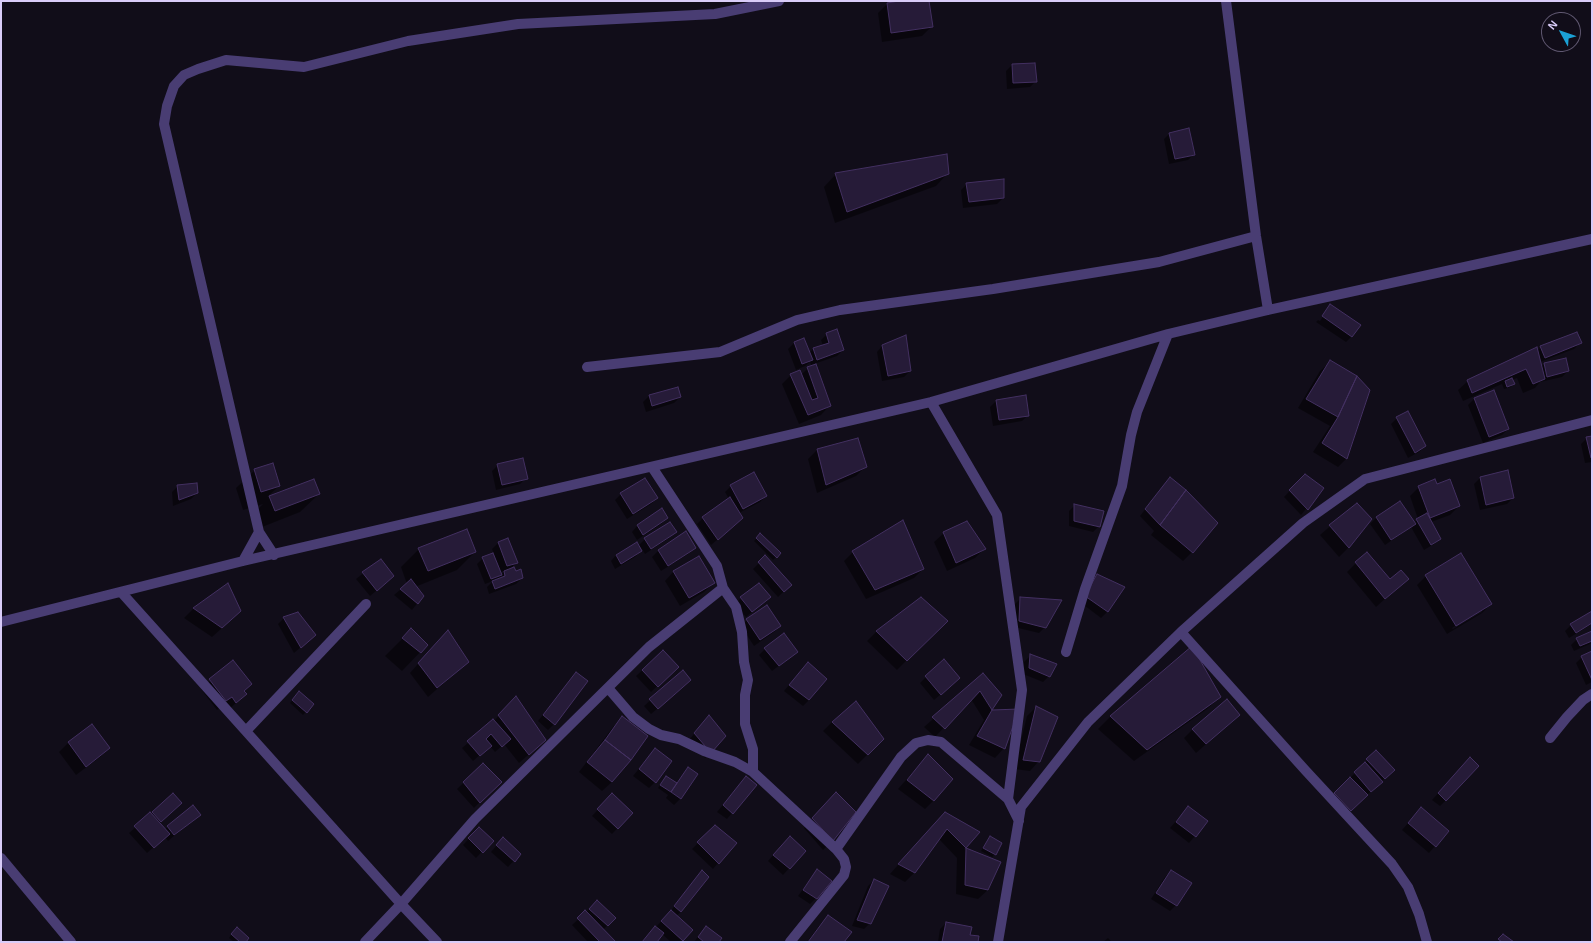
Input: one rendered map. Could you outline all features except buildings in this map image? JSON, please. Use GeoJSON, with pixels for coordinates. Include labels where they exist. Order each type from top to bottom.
{"type":"FeatureCollection","features":[{"type":"Feature","properties":{"kind":"street"},"geometry":{"type":"LineString","coordinates":[[274,555],[259,532],[164,124],[167,106],[174,86],[184,76],[198,69],[226,60],[304,67],[408,41],[518,24],[715,14],[779,1]]}},
{"type":"Feature","properties":{"kind":"street"},"geometry":{"type":"LineString","coordinates":[[1226,1],[1256,236],[1268,310]]}},
{"type":"Feature","properties":{"kind":"street"},"geometry":{"type":"LineString","coordinates":[[588,367],[720,352],[797,320],[840,310],[1160,262],[1256,236]]}},
{"type":"Feature","properties":{"kind":"street"},"geometry":{"type":"LineString","coordinates":[[1,622],[242,562],[931,402],[1168,334],[1268,310],[1592,238]]}},
{"type":"Feature","properties":{"kind":"street"},"geometry":{"type":"LineString","coordinates":[[1066,652],[1085,589],[1122,486],[1137,412],[1168,334]]}},
{"type":"Feature","properties":{"kind":"street"},"geometry":{"type":"LineString","coordinates":[[931,402],[997,515],[1022,690],[1008,799]]}},
{"type":"Feature","properties":{"kind":"street"},"geometry":{"type":"LineString","coordinates":[[998,942],[1021,807],[1088,722],[1181,632],[1303,523],[1365,480],[1592,420]]}},
{"type":"Feature","properties":{"kind":"street"},"geometry":{"type":"LineString","coordinates":[[652,467],[717,566],[723,588],[736,607],[742,632],[744,662],[748,680],[745,695],[745,724],[753,749],[752,772]]}},
{"type":"Feature","properties":{"kind":"street"},"geometry":{"type":"LineString","coordinates":[[242,562],[259,532]]}},
{"type":"Feature","properties":{"kind":"street"},"geometry":{"type":"LineString","coordinates":[[365,942],[401,904],[475,819],[649,647],[723,588]]}},
{"type":"Feature","properties":{"kind":"street"},"geometry":{"type":"LineString","coordinates":[[121,592],[401,904],[437,942]]}},
{"type":"Feature","properties":{"kind":"street"},"geometry":{"type":"LineString","coordinates":[[246,731],[366,604]]}},
{"type":"Feature","properties":{"kind":"street"},"geometry":{"type":"LineString","coordinates":[[1181,632],[1392,864],[1408,887],[1427,942]]}},
{"type":"Feature","properties":{"kind":"street"},"geometry":{"type":"LineString","coordinates":[[608,688],[633,717],[649,729],[661,735],[679,739],[704,751],[735,762],[752,772],[836,849],[844,859],[846,867],[844,875],[790,942]]}},
{"type":"Feature","properties":{"kind":"street"},"geometry":{"type":"LineString","coordinates":[[1550,738],[1583,700],[1592,694]]}},
{"type":"Feature","properties":{"kind":"street"},"geometry":{"type":"LineString","coordinates":[[836,849],[902,757],[916,743],[928,740],[941,742],[1008,799],[1019,821]]}},
{"type":"Feature","properties":{"kind":"street"},"geometry":{"type":"LineString","coordinates":[[1,858],[71,942]]}}]}
